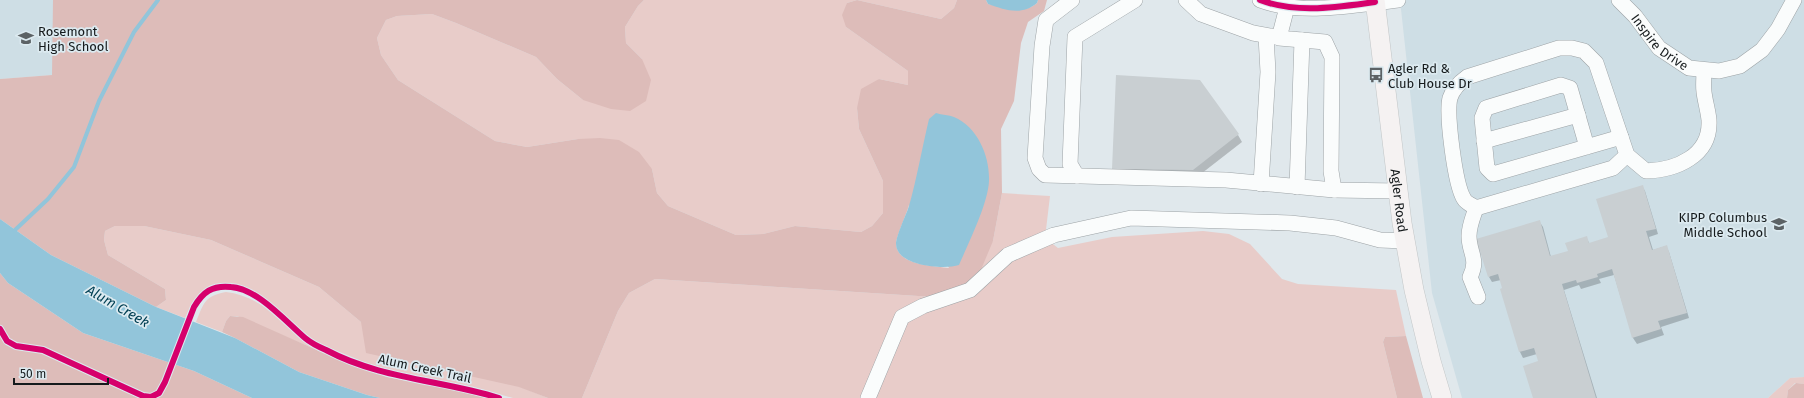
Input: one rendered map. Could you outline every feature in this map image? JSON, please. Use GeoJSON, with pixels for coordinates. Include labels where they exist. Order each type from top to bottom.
{"type":"FeatureCollection","features":[{"type":"Feature","properties":{"kind":"main road","name":"Agler Road"},"geometry":{"type":"LineString","coordinates":[[1375,1],[1405,241],[1414,290],[1431,361],[1442,398]]}},
{"type":"Feature","properties":{"kind":"street"},"geometry":{"type":"LineString","coordinates":[[1072,0],[1046,20],[1042,46],[1035,158],[1038,170],[1045,175],[1226,180],[1334,190],[1398,191]]}},
{"type":"Feature","properties":{"kind":"street"},"geometry":{"type":"LineString","coordinates":[[1077,176],[1070,164],[1075,37],[1135,0]]}},
{"type":"Feature","properties":{"kind":"street"},"geometry":{"type":"LineString","coordinates":[[1186,0],[1201,14],[1253,33],[1273,37],[1326,42],[1332,57],[1331,171],[1334,190]]}},
{"type":"Feature","properties":{"kind":"street"},"geometry":{"type":"LineString","coordinates":[[1260,0],[1277,6],[1318,9],[1375,1],[1398,0]]}},
{"type":"Feature","properties":{"kind":"street","name":"Inspire Drive"},"geometry":{"type":"LineString","coordinates":[[1619,0],[1635,16],[1659,48],[1689,68],[1704,71],[1719,71],[1740,66],[1762,50],[1778,30],[1794,0]]}},
{"type":"Feature","properties":{"kind":"street"},"geometry":{"type":"LineString","coordinates":[[1261,184],[1268,72],[1273,37],[1286,7]]}},
{"type":"Feature","properties":{"kind":"street"},"geometry":{"type":"LineString","coordinates":[[1297,187],[1302,40]]}},
{"type":"Feature","properties":{"kind":"street"},"geometry":{"type":"LineString","coordinates":[[1627,155],[1613,168],[1476,208],[1464,201],[1458,184],[1448,109],[1451,96],[1459,84],[1467,76],[1559,48],[1572,48],[1584,51],[1596,63],[1627,155],[1646,171],[1667,169],[1680,165],[1692,157],[1702,145],[1708,134],[1709,120],[1703,91],[1704,71]]}},
{"type":"Feature","properties":{"kind":"street"},"geometry":{"type":"LineString","coordinates":[[1587,147],[1570,88],[1561,85],[1486,108],[1482,118],[1487,168],[1493,174],[1587,147],[1621,137]]}},
{"type":"Feature","properties":{"kind":"street"},"geometry":{"type":"LineString","coordinates":[[1484,141],[1578,115]]}},
{"type":"Feature","properties":{"kind":"street"},"geometry":{"type":"LineString","coordinates":[[1476,208],[1471,223],[1469,236],[1475,266],[1470,277],[1478,297]]}},
{"type":"Feature","properties":{"kind":"street"},"geometry":{"type":"LineString","coordinates":[[868,398],[902,317],[923,306],[970,290],[1008,255],[1054,235],[1131,218],[1290,223],[1336,228],[1380,240],[1405,241]]}},
{"type":"Feature","properties":{"kind":"shaded area","name":"Rosemont High School"},"geometry":{"type":"Polygon","coordinates":[[[0,0],[53,0],[53,75],[0,79],[0,0]]]}},
{"type":"Feature","properties":{"kind":"shaded area"},"geometry":{"type":"Polygon","coordinates":[[[53,0],[644,0],[638,6],[625,27],[626,43],[642,59],[651,80],[646,101],[630,111],[611,109],[583,100],[557,79],[536,57],[432,14],[397,16],[386,20],[377,38],[381,55],[398,80],[495,141],[527,147],[578,139],[600,138],[619,140],[639,152],[652,169],[657,193],[668,206],[736,235],[763,234],[795,226],[861,232],[872,226],[883,213],[883,181],[859,129],[857,108],[861,89],[879,79],[908,85],[908,71],[846,27],[842,15],[847,3],[857,0],[941,19],[954,8],[957,0],[986,0],[988,4],[1014,9],[1026,9],[1032,7],[1038,0],[1047,0],[1044,11],[1028,22],[1021,43],[1014,101],[1001,129],[1002,193],[993,241],[980,272],[959,291],[934,297],[655,279],[629,293],[618,311],[582,398],[548,398],[519,387],[366,353],[361,322],[319,287],[211,240],[144,226],[115,226],[105,231],[104,240],[108,255],[165,289],[166,300],[156,307],[51,255],[0,219],[0,79],[52,75],[53,0]],[[909,205],[896,241],[898,251],[902,256],[917,263],[949,268],[909,205]]]}},
{"type":"Feature","properties":{"kind":"shaded area"},"geometry":{"type":"Polygon","coordinates":[[[644,0],[857,0],[847,3],[846,27],[908,71],[908,85],[879,79],[857,108],[859,129],[883,181],[883,213],[872,226],[861,232],[795,226],[763,234],[736,235],[668,206],[657,193],[652,169],[578,139],[527,147],[495,141],[398,80],[381,55],[377,38],[386,20],[397,16],[432,14],[536,57],[557,79],[583,100],[642,59],[626,43],[625,27],[638,6],[644,0]]]}},
{"type":"Feature","properties":{"kind":"shaded area"},"geometry":{"type":"Polygon","coordinates":[[[857,0],[957,0],[954,8],[941,19],[857,0]]]}},
{"type":"Feature","properties":{"kind":"shaded area"},"geometry":{"type":"Polygon","coordinates":[[[1400,0],[1804,0],[1804,377],[1790,378],[1768,398],[1462,398],[1432,293],[1400,0]]]}},
{"type":"Feature","properties":{"kind":"shaded area"},"geometry":{"type":"Polygon","coordinates":[[[1002,193],[1050,196],[1045,238],[1058,248],[1112,237],[1203,231],[1229,234],[1250,244],[1282,279],[1298,284],[1396,290],[1406,336],[1385,337],[1383,342],[1397,398],[582,398],[618,311],[629,293],[655,279],[934,297],[993,241],[1002,193]]]}},
{"type":"Feature","properties":{"kind":"shaded area"},"geometry":{"type":"Polygon","coordinates":[[[115,226],[144,226],[211,240],[319,287],[361,322],[548,398],[513,398],[474,387],[395,372],[369,364],[315,342],[270,304],[248,291],[234,286],[213,287],[202,293],[194,300],[185,318],[156,307],[166,300],[165,289],[108,255],[104,240],[105,231],[115,226]]]}},
{"type":"Feature","properties":{"kind":"shaded area"},"geometry":{"type":"Polygon","coordinates":[[[0,273],[8,283],[83,333],[194,371],[252,398],[0,398],[0,273]]]}},
{"type":"Feature","properties":{"kind":"shaded area"},"geometry":{"type":"Polygon","coordinates":[[[226,292],[252,300],[264,307],[276,315],[319,351],[237,316],[230,316],[226,321],[222,332],[196,322],[203,305],[209,298],[226,292]]]}},
{"type":"Feature","properties":{"kind":"shaded area"},"geometry":{"type":"Polygon","coordinates":[[[230,316],[243,317],[319,351],[387,377],[455,390],[487,398],[380,398],[367,395],[299,372],[222,332],[226,321],[230,316]]]}},
{"type":"Feature","properties":{"kind":"shaded area"},"geometry":{"type":"Polygon","coordinates":[[[1406,336],[1423,398],[1397,398],[1383,342],[1385,337],[1406,336]]]}},
{"type":"Feature","properties":{"kind":"shaded area"},"geometry":{"type":"Polygon","coordinates":[[[1804,377],[1804,384],[1795,383],[1788,390],[1787,398],[1768,398],[1790,378],[1804,377]]]}},
{"type":"Feature","properties":{"kind":"shaded area"},"geometry":{"type":"Polygon","coordinates":[[[1796,383],[1804,384],[1804,398],[1787,398],[1788,390],[1796,383]]]}},
{"type":"Feature","properties":{"kind":"water"},"geometry":{"type":"Polygon","coordinates":[[[986,0],[1038,0],[1037,3],[1031,7],[1019,11],[1013,11],[988,4],[986,0]]]}},
{"type":"Feature","properties":{"kind":"water"},"geometry":{"type":"Polygon","coordinates":[[[936,113],[954,117],[970,128],[976,135],[985,153],[989,172],[988,190],[985,201],[977,224],[959,265],[943,267],[922,265],[912,262],[898,251],[896,244],[912,195],[929,119],[936,113]]]}},
{"type":"Feature","properties":{"kind":"water","name":"Alum Creek"},"geometry":{"type":"Polygon","coordinates":[[[0,219],[51,255],[156,307],[235,338],[299,372],[380,398],[252,398],[194,371],[83,333],[8,283],[0,273],[0,219]]]}},
{"type":"Feature","properties":{"kind":"building"},"geometry":{"type":"Polygon","coordinates":[[[1116,75],[1200,80],[1239,134],[1193,170],[1112,169],[1116,75]]]}},
{"type":"Feature","properties":{"kind":"building"},"geometry":{"type":"Polygon","coordinates":[[[1643,185],[1656,229],[1646,231],[1652,250],[1667,245],[1687,313],[1658,321],[1661,329],[1632,338],[1612,269],[1597,274],[1598,277],[1577,283],[1576,280],[1562,284],[1596,398],[1533,398],[1523,366],[1538,361],[1534,348],[1519,352],[1500,289],[1502,288],[1498,274],[1488,277],[1476,239],[1540,220],[1550,256],[1568,251],[1565,243],[1587,236],[1589,243],[1608,237],[1596,199],[1643,185]]]}},
{"type":"Feature","properties":{"kind":"waterway"},"geometry":{"type":"LineString","coordinates":[[15,230],[48,199],[74,167],[99,101],[134,32],[158,0]]}},
{"type":"Feature","properties":{"kind":"cycle path"},"geometry":{"type":"LineString","coordinates":[[1260,0],[1288,7],[1303,8],[1332,7],[1375,2]]}},
{"type":"Feature","properties":{"kind":"cycle path","name":"Alum Creek Trail"},"geometry":{"type":"LineString","coordinates":[[0,329],[7,341],[16,346],[43,350],[143,396],[151,397],[159,393],[165,382],[197,302],[213,288],[231,287],[251,293],[271,307],[307,340],[347,360],[389,373],[499,398]]}},
{"type":"Feature","properties":{"kind":"place","name":"Rosemont High School"},"geometry":{"type":"Point","coordinates":[26,38]}},
{"type":"Feature","properties":{"kind":"place","name":"Agler Rd & Club House Dr"},"geometry":{"type":"Point","coordinates":[1376,75]}},
{"type":"Feature","properties":{"kind":"place","name":"KIPP Columbus Middle School"},"geometry":{"type":"Point","coordinates":[1779,224]}}]}
